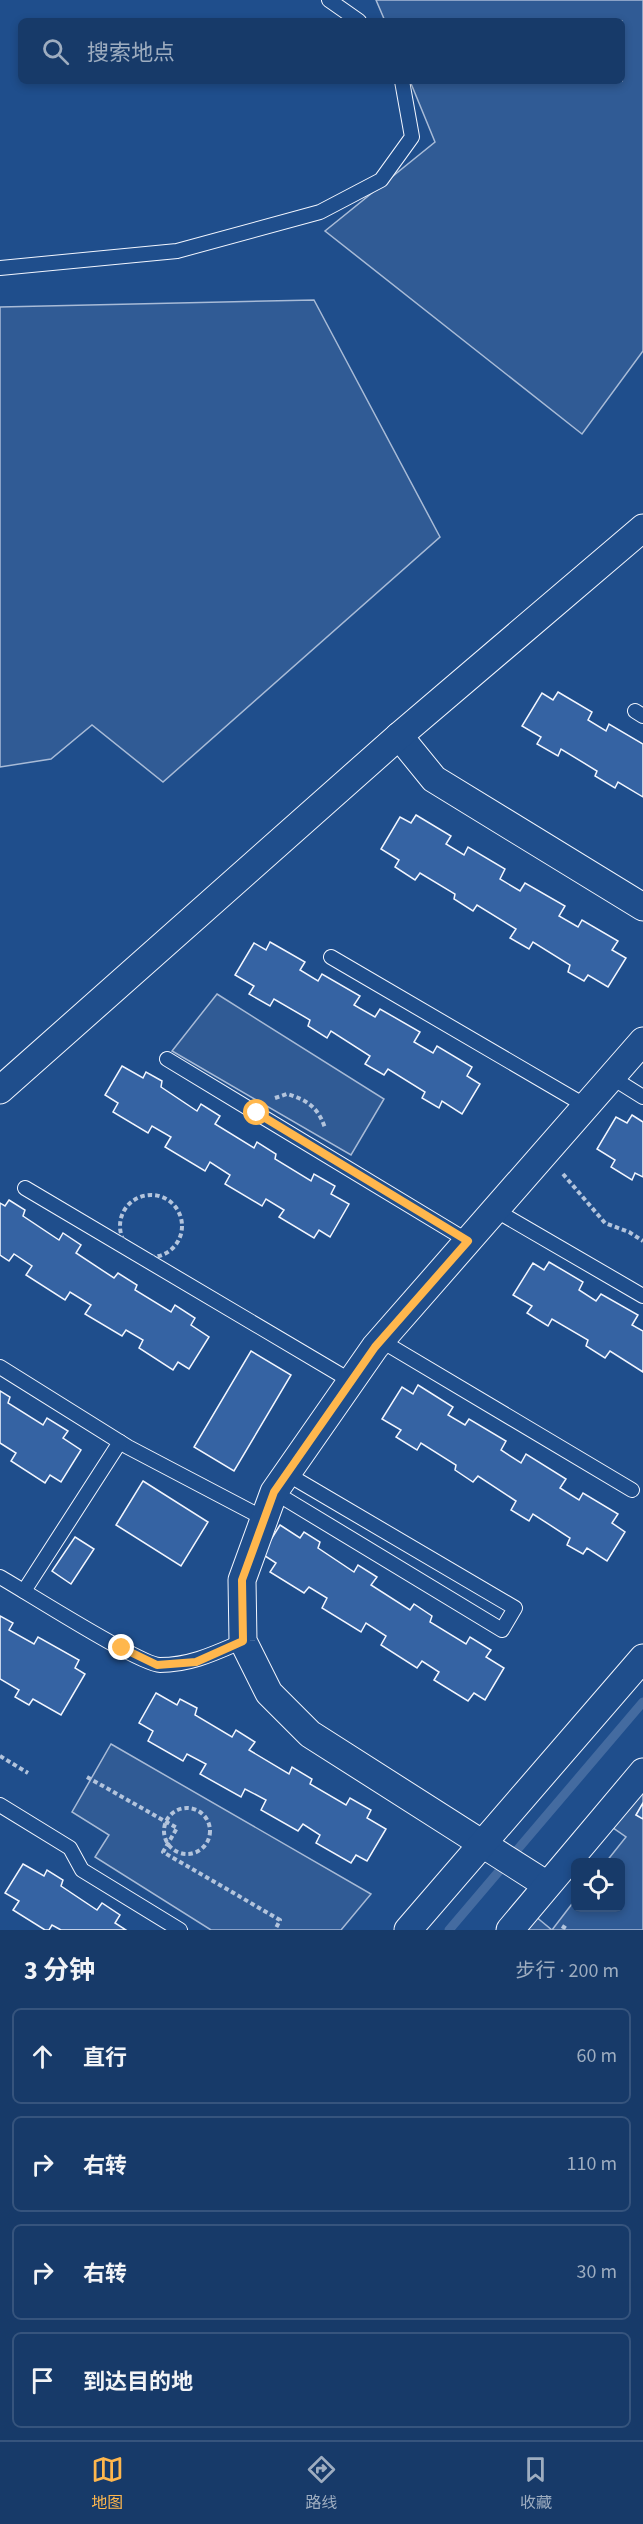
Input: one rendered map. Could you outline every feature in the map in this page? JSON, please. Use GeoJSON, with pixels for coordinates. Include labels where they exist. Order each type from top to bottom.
{"type":"FeatureCollection","features":[{"type":"Feature","properties":{"kind":"street"},"geometry":{"type":"LineString","coordinates":[[0,1090],[399,736],[643,528]]}},
{"type":"Feature","properties":{"kind":"street"},"geometry":{"type":"LineString","coordinates":[[399,736],[434,779],[643,907]]}},
{"type":"Feature","properties":{"kind":"street"},"geometry":{"type":"LineString","coordinates":[[548,1885],[310,1734],[269,1693],[243,1641],[242,1580],[281,1483],[380,1340],[643,1041]]}},
{"type":"Feature","properties":{"kind":"street"},"geometry":{"type":"LineString","coordinates":[[408,1930],[643,1658]]}},
{"type":"Feature","properties":{"kind":"street"},"geometry":{"type":"LineString","coordinates":[[510,1930],[643,1772]]}},
{"type":"Feature","properties":{"kind":"lane"},"geometry":{"type":"LineString","coordinates":[[329,0],[355,18]]}},
{"type":"Feature","properties":{"kind":"lane"},"geometry":{"type":"LineString","coordinates":[[349,0],[357,18]]}},
{"type":"Feature","properties":{"kind":"lane"},"geometry":{"type":"LineString","coordinates":[[0,268],[177,251],[320,212],[381,180],[412,137],[403,84]]}},
{"type":"Feature","properties":{"kind":"lane"},"geometry":{"type":"LineString","coordinates":[[331,957],[586,1106]]}},
{"type":"Feature","properties":{"kind":"lane"},"geometry":{"type":"LineString","coordinates":[[167,1059],[468,1241]]}},
{"type":"Feature","properties":{"kind":"lane"},"geometry":{"type":"LineString","coordinates":[[611,1077],[643,1097]]}},
{"type":"Feature","properties":{"kind":"lane"},"geometry":{"type":"LineString","coordinates":[[26,1188],[351,1382]]}},
{"type":"Feature","properties":{"kind":"lane"},"geometry":{"type":"LineString","coordinates":[[495,1210],[643,1296]]}},
{"type":"Feature","properties":{"kind":"lane"},"geometry":{"type":"LineString","coordinates":[[380,1340],[632,1490]]}},
{"type":"Feature","properties":{"kind":"lane"},"geometry":{"type":"LineString","coordinates":[[0,1366],[120,1442],[265,1519]]}},
{"type":"Feature","properties":{"kind":"lane"},"geometry":{"type":"LineString","coordinates":[[24,1591],[120,1442]]}},
{"type":"Feature","properties":{"kind":"lane"},"geometry":{"type":"LineString","coordinates":[[281,1483],[515,1608],[502,1630],[281,1483]]}},
{"type":"Feature","properties":{"kind":"lane"},"geometry":{"type":"LineString","coordinates":[[0,1577],[122,1648],[157,1665],[196,1662],[243,1641]]}},
{"type":"Feature","properties":{"kind":"lane"},"geometry":{"type":"LineString","coordinates":[[0,1805],[70,1848],[82,1870],[180,1930]]}},
{"type":"Feature","properties":{"kind":"path"},"geometry":{"type":"LineString","coordinates":[[545,1153],[605,1223],[629,1232],[643,1241]]}},
{"type":"Feature","properties":{"kind":"path"},"geometry":{"type":"LineString","coordinates":[[157,1195],[167,1199],[174,1205],[183,1224],[178,1244],[170,1251],[151,1258],[132,1250],[125,1243],[120,1224],[129,1205],[146,1196],[157,1195]]}},
{"type":"Feature","properties":{"kind":"path"},"geometry":{"type":"LineString","coordinates":[[0,1756],[28,1773]]}},
{"type":"Feature","properties":{"kind":"path"},"geometry":{"type":"LineString","coordinates":[[87,1777],[177,1828],[163,1852],[280,1920],[274,1930]]}},
{"type":"Feature","properties":{"kind":"path"},"geometry":{"type":"LineString","coordinates":[[190,1808],[204,1815],[210,1829],[207,1844],[195,1853],[180,1853],[168,1844],[164,1830],[166,1821],[175,1811],[190,1808]]}},
{"type":"Feature","properties":{"kind":"path"},"geometry":{"type":"LineString","coordinates":[[562,1926],[568,1930]]}},
{"type":"Feature","properties":{"kind":"shaded area"},"geometry":{"type":"Polygon","coordinates":[[[376,0],[643,0],[643,351],[582,434],[325,231],[435,142],[411,84],[625,84],[625,18],[384,18],[376,0]]]}},
{"type":"Feature","properties":{"kind":"shaded area"},"geometry":{"type":"Polygon","coordinates":[[[314,300],[440,537],[163,782],[92,725],[51,759],[0,767],[0,307],[314,300]]]}},
{"type":"Feature","properties":{"kind":"shaded area"},"geometry":{"type":"Polygon","coordinates":[[[217,994],[384,1099],[351,1155],[172,1051],[217,994]]]}},
{"type":"Feature","properties":{"kind":"shaded area"},"geometry":{"type":"Polygon","coordinates":[[[111,1744],[371,1894],[341,1930],[211,1930],[95,1857],[109,1835],[72,1812],[111,1744]]]}},
{"type":"Feature","properties":{"kind":"shaded area"},"geometry":{"type":"Polygon","coordinates":[[[643,1786],[643,1803],[636,1815],[643,1819],[643,1930],[552,1930],[571,1905],[571,1912],[625,1912],[625,1858],[609,1858],[626,1837],[609,1825],[643,1786]]]}},
{"type":"Feature","properties":{"kind":"shaded area"},"geometry":{"type":"Polygon","coordinates":[[[535,1916],[552,1930],[523,1930],[535,1916]]]}},
{"type":"Feature","properties":{"kind":"building"},"geometry":{"type":"Polygon","coordinates":[[[558,692],[592,712],[588,720],[606,731],[609,724],[643,744],[643,797],[618,782],[615,788],[595,776],[597,771],[561,749],[558,756],[537,744],[541,737],[522,726],[542,693],[553,700],[558,692]]]}},
{"type":"Feature","properties":{"kind":"building"},"geometry":{"type":"Polygon","coordinates":[[[416,815],[451,836],[446,844],[464,855],[468,847],[505,869],[500,879],[520,891],[525,883],[565,906],[559,916],[578,927],[582,920],[618,941],[612,950],[626,958],[608,987],[588,975],[584,981],[568,972],[570,965],[533,942],[529,949],[510,938],[516,929],[477,905],[473,911],[454,899],[455,894],[420,873],[415,880],[395,867],[399,860],[381,849],[400,817],[411,823],[416,815]]]}},
{"type":"Feature","properties":{"kind":"building"},"geometry":{"type":"Polygon","coordinates":[[[270,942],[305,962],[300,970],[318,981],[322,974],[360,996],[354,1005],[375,1017],[380,1009],[420,1032],[414,1042],[433,1053],[437,1046],[472,1067],[467,1076],[480,1084],[462,1114],[442,1101],[439,1108],[422,1098],[425,1092],[388,1069],[384,1075],[365,1064],[370,1056],[331,1031],[327,1038],[308,1026],[310,1020],[274,999],[270,1006],[249,994],[254,986],[235,975],[254,943],[266,950],[270,942]]]}},
{"type":"Feature","properties":{"kind":"building"},"geometry":{"type":"Polygon","coordinates":[[[122,1066],[143,1078],[146,1072],[162,1081],[161,1087],[197,1111],[201,1104],[220,1116],[215,1124],[254,1148],[257,1142],[276,1154],[275,1159],[311,1181],[314,1174],[335,1186],[331,1194],[349,1204],[330,1237],[319,1230],[314,1238],[279,1217],[284,1210],[266,1199],[262,1206],[225,1184],[230,1175],[210,1162],[205,1171],[165,1147],[171,1137],[152,1126],[148,1133],[113,1112],[118,1103],[105,1095],[122,1066]]]}},
{"type":"Feature","properties":{"kind":"building"},"geometry":{"type":"Polygon","coordinates":[[[632,1115],[643,1122],[643,1177],[635,1173],[632,1180],[611,1167],[615,1160],[597,1149],[616,1117],[627,1123],[632,1115]]]}},
{"type":"Feature","properties":{"kind":"building"},"geometry":{"type":"Polygon","coordinates":[[[9,1200],[25,1210],[23,1216],[59,1240],[63,1233],[81,1245],[76,1253],[114,1278],[118,1273],[137,1285],[135,1290],[171,1312],[175,1305],[195,1318],[191,1325],[209,1337],[189,1369],[178,1362],[173,1370],[139,1348],[143,1340],[126,1330],[122,1336],[85,1314],[91,1305],[70,1292],[65,1300],[26,1275],[32,1266],[14,1254],[9,1261],[0,1255],[0,1203],[5,1206],[9,1200]]]}},
{"type":"Feature","properties":{"kind":"building"},"geometry":{"type":"Polygon","coordinates":[[[549,1262],[583,1282],[579,1290],[596,1301],[601,1294],[638,1315],[632,1325],[643,1331],[643,1372],[610,1351],[605,1358],[586,1346],[588,1340],[552,1319],[548,1326],[527,1313],[532,1306],[513,1295],[533,1263],[544,1270],[549,1262]]]}},
{"type":"Feature","properties":{"kind":"building"},"geometry":{"type":"Polygon","coordinates":[[[251,1351],[291,1375],[234,1471],[194,1447],[251,1351]]]}},
{"type":"Feature","properties":{"kind":"building"},"geometry":{"type":"Polygon","coordinates":[[[418,1385],[453,1407],[448,1415],[465,1425],[469,1419],[506,1441],[501,1450],[521,1463],[526,1454],[566,1479],[560,1488],[579,1500],[583,1493],[618,1514],[612,1523],[625,1532],[607,1561],[587,1548],[583,1554],[567,1545],[570,1538],[533,1514],[529,1521],[511,1510],[516,1501],[478,1476],[473,1482],[455,1470],[456,1465],[421,1443],[417,1450],[396,1437],[401,1430],[382,1419],[402,1387],[413,1394],[418,1385]]]}},
{"type":"Feature","properties":{"kind":"building"},"geometry":{"type":"Polygon","coordinates":[[[0,1391],[10,1397],[8,1403],[43,1425],[47,1418],[68,1431],[63,1438],[81,1450],[61,1482],[50,1475],[45,1483],[11,1461],[16,1453],[0,1443],[0,1391]]]}},
{"type":"Feature","properties":{"kind":"building"},"geometry":{"type":"Polygon","coordinates":[[[143,1481],[208,1522],[181,1566],[116,1525],[143,1481]]]}},
{"type":"Feature","properties":{"kind":"building"},"geometry":{"type":"Polygon","coordinates":[[[280,1525],[300,1538],[304,1532],[320,1542],[318,1548],[354,1572],[358,1565],[377,1577],[371,1585],[410,1610],[414,1604],[432,1616],[430,1622],[466,1644],[470,1637],[491,1650],[486,1657],[504,1668],[485,1700],[474,1693],[468,1701],[434,1680],[439,1672],[422,1661],[417,1668],[381,1645],[386,1636],[366,1623],[361,1632],[322,1608],[327,1598],[309,1587],[304,1593],[270,1572],[276,1563],[262,1554],[280,1525]]]}},
{"type":"Feature","properties":{"kind":"building"},"geometry":{"type":"Polygon","coordinates":[[[75,1537],[94,1549],[71,1584],[52,1571],[75,1537]]]}},
{"type":"Feature","properties":{"kind":"building"},"geometry":{"type":"Polygon","coordinates":[[[0,1616],[13,1623],[9,1630],[34,1644],[38,1637],[79,1660],[75,1668],[85,1674],[61,1715],[33,1699],[29,1705],[15,1697],[19,1690],[0,1679],[0,1616]]]}},
{"type":"Feature","properties":{"kind":"building"},"geometry":{"type":"Polygon","coordinates":[[[156,1693],[177,1705],[180,1699],[197,1708],[195,1715],[232,1737],[236,1730],[255,1742],[249,1750],[289,1774],[292,1767],[312,1779],[310,1784],[346,1805],[350,1798],[371,1810],[367,1818],[386,1829],[367,1861],[356,1855],[351,1863],[316,1843],[320,1835],[303,1824],[298,1831],[261,1810],[266,1800],[245,1789],[241,1797],[200,1774],[206,1764],[187,1754],[183,1761],[148,1741],[153,1731],[139,1723],[156,1693]]]}},
{"type":"Feature","properties":{"kind":"building"},"geometry":{"type":"Polygon","coordinates":[[[643,1803],[643,1819],[636,1815],[643,1803]]]}},
{"type":"Feature","properties":{"kind":"building"},"geometry":{"type":"Polygon","coordinates":[[[23,1864],[44,1876],[47,1870],[63,1880],[61,1886],[97,1910],[102,1903],[120,1915],[115,1923],[126,1930],[61,1930],[52,1925],[49,1930],[45,1930],[13,1910],[19,1901],[5,1893],[23,1864]]]}},
{"type":"Feature","properties":{"kind":"waterway"},"geometry":{"type":"LineString","coordinates":[[449,1930],[643,1702]]}},
{"type":"Feature","properties":{"kind":"route"},"geometry":{"type":"LineString","coordinates":[[122,1648],[157,1665],[196,1662],[243,1641],[242,1580],[274,1492],[375,1347],[468,1241],[257,1113]]}}]}
